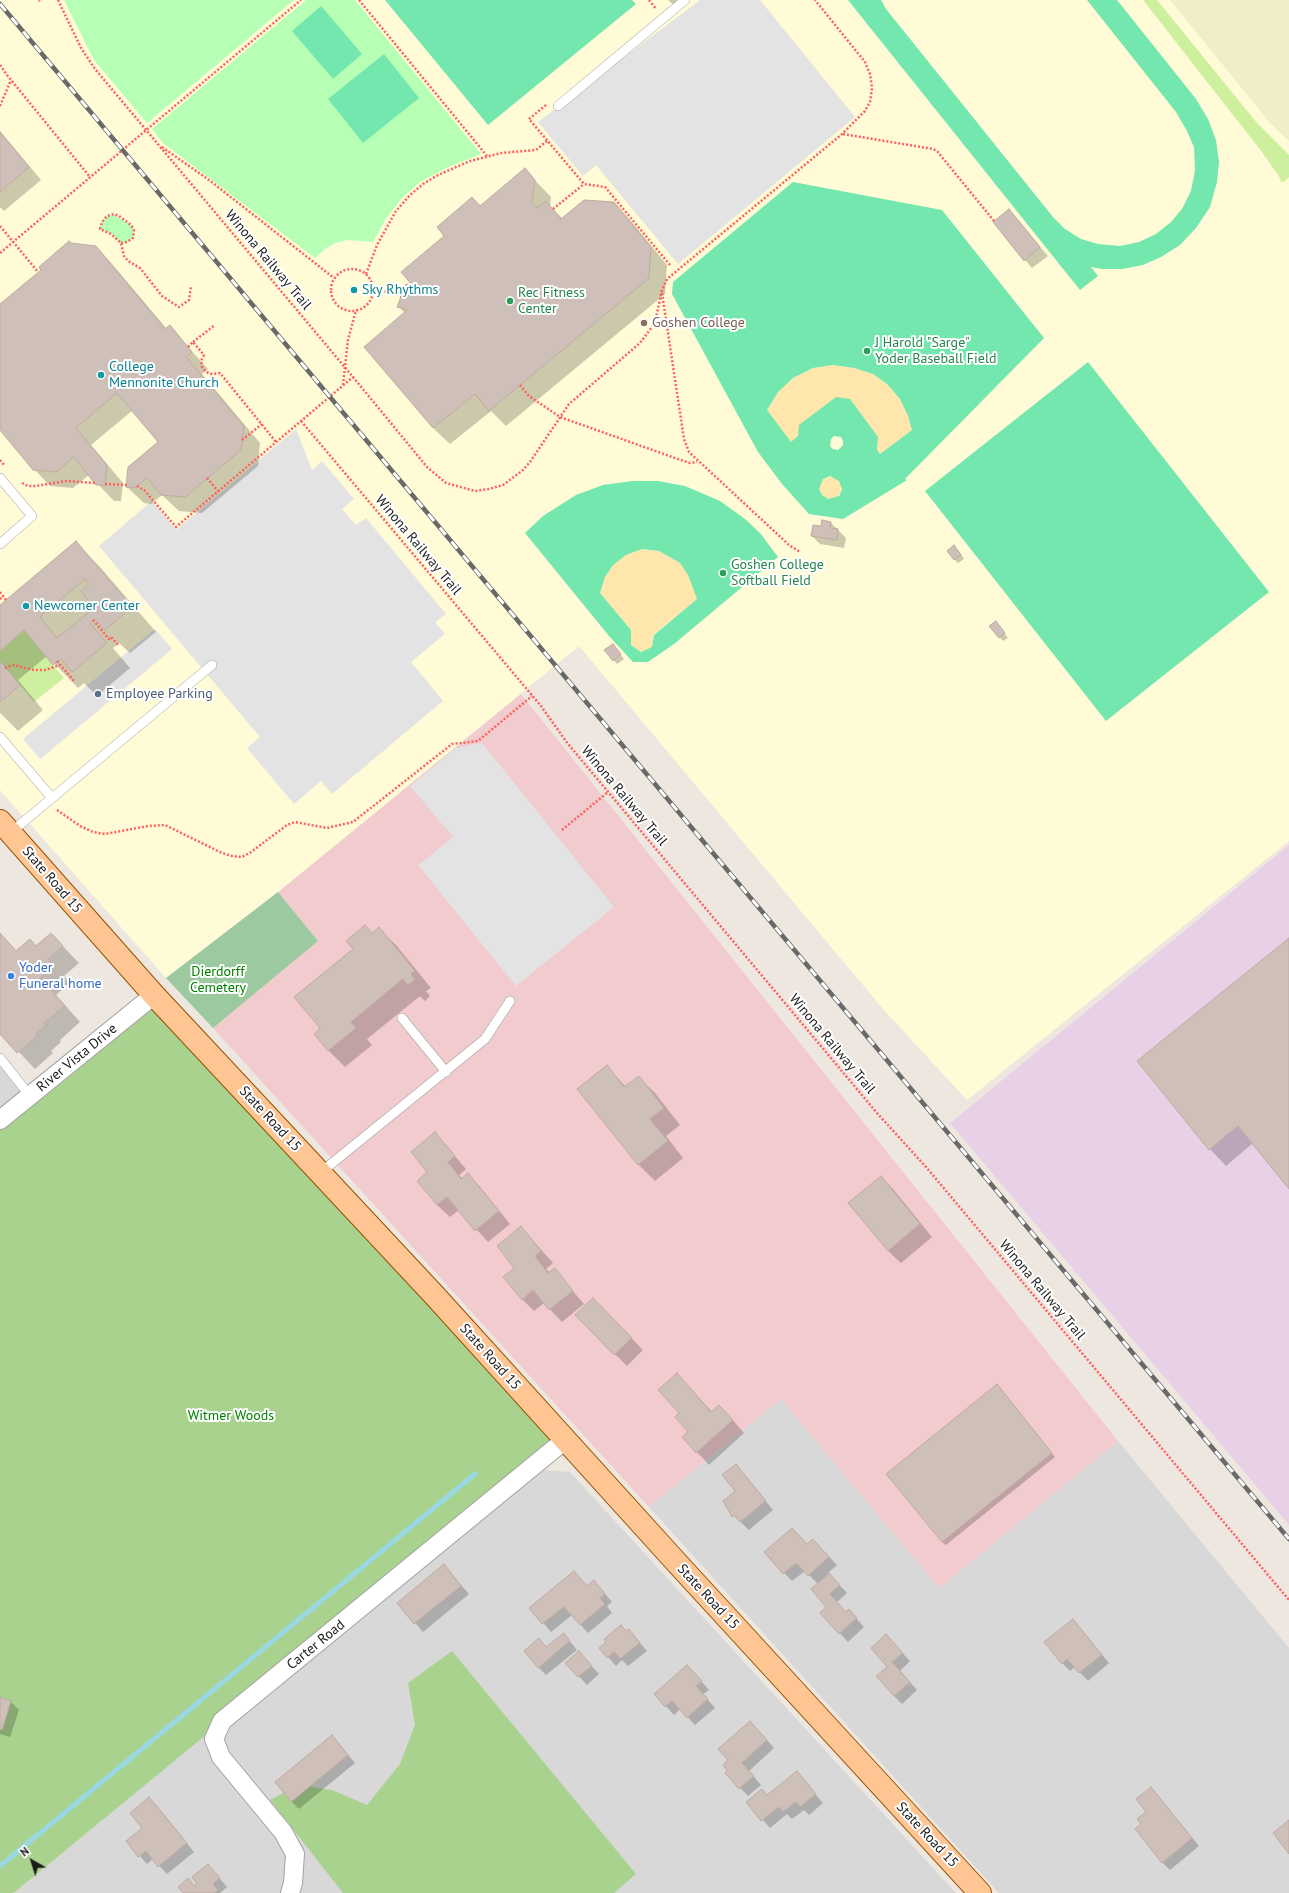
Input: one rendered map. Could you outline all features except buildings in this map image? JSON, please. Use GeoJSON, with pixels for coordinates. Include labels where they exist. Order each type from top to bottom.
{"type":"FeatureCollection","features":[{"type":"Feature","properties":{"kind":"main road","name":"State Road 15"},"geometry":{"type":"LineString","coordinates":[[5,827],[154,995],[430,1291],[980,1893]]}},
{"type":"Feature","properties":{"kind":"street","name":"River Vista Drive"},"geometry":{"type":"LineString","coordinates":[[0,1120],[154,995]]}},
{"type":"Feature","properties":{"kind":"street","name":"Carter Road"},"geometry":{"type":"LineString","coordinates":[[290,1893],[294,1883],[295,1854],[283,1832],[221,1757],[214,1739],[222,1721],[565,1440]]}},
{"type":"Feature","properties":{"kind":"lane"},"geometry":{"type":"LineString","coordinates":[[558,106],[686,0]]}},
{"type":"Feature","properties":{"kind":"lane"},"geometry":{"type":"LineString","coordinates":[[0,478],[32,516],[0,544]]}},
{"type":"Feature","properties":{"kind":"lane"},"geometry":{"type":"LineString","coordinates":[[5,827],[50,800],[212,665]]}},
{"type":"Feature","properties":{"kind":"lane"},"geometry":{"type":"LineString","coordinates":[[0,737],[50,800]]}},
{"type":"Feature","properties":{"kind":"lane"},"geometry":{"type":"LineString","coordinates":[[320,1173],[485,1040],[510,1001]]}},
{"type":"Feature","properties":{"kind":"lane"},"geometry":{"type":"LineString","coordinates":[[402,1018],[446,1072]]}},
{"type":"Feature","properties":{"kind":"lane"},"geometry":{"type":"LineString","coordinates":[[0,1058],[30,1096]]}},
{"type":"Feature","properties":{"kind":"path","name":"Winona Railway Trail"},"geometry":{"type":"LineString","coordinates":[[58,0],[88,60],[345,367],[426,467],[446,483],[475,491],[503,485],[514,479],[530,462],[569,404],[640,343],[652,327],[656,318],[662,290]]}},
{"type":"Feature","properties":{"kind":"path"},"geometry":{"type":"LineString","coordinates":[[0,253],[301,0]]}},
{"type":"Feature","properties":{"kind":"path"},"geometry":{"type":"LineString","coordinates":[[359,0],[487,156]]}},
{"type":"Feature","properties":{"kind":"path"},"geometry":{"type":"LineString","coordinates":[[800,552],[789,545],[689,452],[684,439],[662,290],[667,279],[673,273],[842,134],[865,112],[870,102],[872,88],[870,74],[865,62],[858,51],[815,0]]}},
{"type":"Feature","properties":{"kind":"path"},"geometry":{"type":"LineString","coordinates":[[657,11],[662,7]]}},
{"type":"Feature","properties":{"kind":"path"},"geometry":{"type":"LineString","coordinates":[[0,65],[90,177]]}},
{"type":"Feature","properties":{"kind":"path"},"geometry":{"type":"LineString","coordinates":[[0,106],[11,80]]}},
{"type":"Feature","properties":{"kind":"path"},"geometry":{"type":"LineString","coordinates":[[548,103],[529,119],[584,184],[605,187],[670,265]]}},
{"type":"Feature","properties":{"kind":"path"},"geometry":{"type":"LineString","coordinates":[[842,134],[933,149],[994,221]]}},
{"type":"Feature","properties":{"kind":"path"},"geometry":{"type":"LineString","coordinates":[[366,274],[385,228],[396,210],[410,195],[438,175],[470,161],[501,152],[536,150],[547,141]]}},
{"type":"Feature","properties":{"kind":"path"},"geometry":{"type":"LineString","coordinates":[[158,145],[208,180],[334,278]]}},
{"type":"Feature","properties":{"kind":"path"},"geometry":{"type":"LineString","coordinates":[[553,209],[584,184]]}},
{"type":"Feature","properties":{"kind":"path"},"geometry":{"type":"LineString","coordinates":[[121,243],[127,242],[133,238],[134,230],[119,216],[114,214],[107,216],[102,222],[100,229],[121,243],[124,256],[128,261],[140,268],[156,290],[170,303],[179,307],[189,300],[192,286]]}},
{"type":"Feature","properties":{"kind":"path"},"geometry":{"type":"LineString","coordinates":[[0,226],[38,272]]}},
{"type":"Feature","properties":{"kind":"path"},"geometry":{"type":"LineString","coordinates":[[346,269],[360,270],[366,274],[370,279],[373,288],[368,304],[356,310],[342,308],[337,304],[331,292],[334,278],[346,269]]}},
{"type":"Feature","properties":{"kind":"path"},"geometry":{"type":"LineString","coordinates":[[373,288],[402,296]]}},
{"type":"Feature","properties":{"kind":"path"},"geometry":{"type":"LineString","coordinates":[[343,385],[348,340],[356,310]]}},
{"type":"Feature","properties":{"kind":"path"},"geometry":{"type":"LineString","coordinates":[[188,347],[215,325]]}},
{"type":"Feature","properties":{"kind":"path"},"geometry":{"type":"LineString","coordinates":[[193,342],[204,356],[201,361],[202,367],[206,372],[211,374],[220,373],[276,442]]}},
{"type":"Feature","properties":{"kind":"path"},"geometry":{"type":"LineString","coordinates":[[137,486],[144,490],[176,527],[353,377]]}},
{"type":"Feature","properties":{"kind":"path"},"geometry":{"type":"LineString","coordinates":[[520,385],[529,396],[560,417],[690,463],[698,462]]}},
{"type":"Feature","properties":{"kind":"path","name":"Winona Railway Trail"},"geometry":{"type":"LineString","coordinates":[[301,421],[532,696],[568,744],[866,1101],[926,1167],[1289,1600]]}},
{"type":"Feature","properties":{"kind":"path"},"geometry":{"type":"LineString","coordinates":[[242,440],[262,424]]}},
{"type":"Feature","properties":{"kind":"path"},"geometry":{"type":"LineString","coordinates":[[0,460],[9,470]]}},
{"type":"Feature","properties":{"kind":"path"},"geometry":{"type":"LineString","coordinates":[[208,478],[218,491]]}},
{"type":"Feature","properties":{"kind":"path"},"geometry":{"type":"LineString","coordinates":[[17,479],[28,486],[66,481],[95,483]]}},
{"type":"Feature","properties":{"kind":"path"},"geometry":{"type":"LineString","coordinates":[[105,484],[127,485]]}},
{"type":"Feature","properties":{"kind":"path"},"geometry":{"type":"LineString","coordinates":[[0,592],[6,600]]}},
{"type":"Feature","properties":{"kind":"path"},"geometry":{"type":"LineString","coordinates":[[0,600],[4,596]]}},
{"type":"Feature","properties":{"kind":"path"},"geometry":{"type":"LineString","coordinates":[[93,620],[109,639],[111,637],[119,646]]}},
{"type":"Feature","properties":{"kind":"path"},"geometry":{"type":"LineString","coordinates":[[57,661],[74,682]]}},
{"type":"Feature","properties":{"kind":"path"},"geometry":{"type":"LineString","coordinates":[[5,668],[13,665],[20,665],[34,670],[45,670],[60,665]]}},
{"type":"Feature","properties":{"kind":"path"},"geometry":{"type":"LineString","coordinates":[[50,800],[71,820],[93,832],[105,834],[148,826],[165,825],[222,853],[232,856],[242,856],[251,852],[287,825],[295,822],[327,828],[353,822],[452,744],[478,740],[532,696]]}},
{"type":"Feature","properties":{"kind":"path"},"geometry":{"type":"LineString","coordinates":[[562,830],[608,792]]}},
{"type":"Feature","properties":{"kind":"shaded area","name":"Goshen College"},"geometry":{"type":"Polygon","coordinates":[[[0,0],[1289,0],[1289,841],[967,1100],[883,1009],[579,646],[278,892],[166,978],[0,790],[0,0]]]}},
{"type":"Feature","properties":{"kind":"shaded area"},"geometry":{"type":"Polygon","coordinates":[[[700,0],[760,0],[855,117],[678,264],[596,165],[583,176],[538,122],[700,0]]]}},
{"type":"Feature","properties":{"kind":"shaded area"},"geometry":{"type":"Polygon","coordinates":[[[1170,0],[1289,0],[1289,141],[1270,123],[1170,0]]]}},
{"type":"Feature","properties":{"kind":"shaded area"},"geometry":{"type":"Polygon","coordinates":[[[296,429],[312,470],[322,461],[354,499],[342,509],[356,525],[366,518],[446,614],[435,622],[445,634],[411,662],[443,701],[332,794],[321,781],[294,804],[247,748],[260,737],[99,546],[152,501],[176,530],[296,429]]]}},
{"type":"Feature","properties":{"kind":"shaded area","name":"Employee Parking"},"geometry":{"type":"Polygon","coordinates":[[[155,629],[172,649],[40,759],[23,739],[155,629]]]}},
{"type":"Feature","properties":{"kind":"shaded area"},"geometry":{"type":"Polygon","coordinates":[[[521,694],[1118,1441],[939,1588],[781,1399],[649,1507],[213,1028],[318,941],[278,892],[521,694]]]}},
{"type":"Feature","properties":{"kind":"shaded area"},"geometry":{"type":"Polygon","coordinates":[[[482,743],[614,907],[516,986],[418,865],[453,837],[410,786],[456,748],[482,743]]]}},
{"type":"Feature","properties":{"kind":"shaded area"},"geometry":{"type":"Polygon","coordinates":[[[1289,845],[1289,1525],[950,1123],[1289,845]]]}},
{"type":"Feature","properties":{"kind":"shaded area"},"geometry":{"type":"Polygon","coordinates":[[[0,1058],[30,1096],[0,1120],[0,1058]]]}},
{"type":"Feature","properties":{"kind":"shaded area"},"geometry":{"type":"Polygon","coordinates":[[[781,1399],[939,1588],[1118,1441],[1289,1648],[1289,1893],[999,1893],[649,1507],[781,1399]]]}},
{"type":"Feature","properties":{"kind":"shaded area"},"geometry":{"type":"Polygon","coordinates":[[[544,1470],[570,1472],[956,1893],[13,1893],[222,1721],[544,1470]]]}},
{"type":"Feature","properties":{"kind":"green space"},"geometry":{"type":"Polygon","coordinates":[[[64,0],[294,0],[147,123],[94,60],[64,0]]]}},
{"type":"Feature","properties":{"kind":"green space"},"geometry":{"type":"Polygon","coordinates":[[[306,0],[355,0],[481,154],[446,168],[420,182],[401,199],[385,220],[373,242],[348,240],[335,243],[315,258],[163,143],[152,129],[306,0]]]}},
{"type":"Feature","properties":{"kind":"green space"},"geometry":{"type":"Polygon","coordinates":[[[385,0],[632,0],[636,4],[488,125],[385,0]]]}},
{"type":"Feature","properties":{"kind":"green space"},"geometry":{"type":"Polygon","coordinates":[[[848,0],[881,0],[886,9],[1053,217],[1065,229],[1081,239],[1098,244],[1120,246],[1139,242],[1156,234],[1171,222],[1182,209],[1191,191],[1195,170],[1194,147],[1176,112],[1087,0],[1117,0],[1196,99],[1208,119],[1216,140],[1219,162],[1217,182],[1210,207],[1196,228],[1180,245],[1161,257],[1143,265],[1122,269],[1102,269],[1091,267],[1098,276],[1080,290],[848,0]]]}},
{"type":"Feature","properties":{"kind":"green space"},"geometry":{"type":"Polygon","coordinates":[[[1143,0],[1157,0],[1257,123],[1289,155],[1289,177],[1284,182],[1281,182],[1280,178],[1262,152],[1143,0]]]}},
{"type":"Feature","properties":{"kind":"green space"},"geometry":{"type":"Polygon","coordinates":[[[321,6],[362,54],[333,79],[292,31],[321,6]]]}},
{"type":"Feature","properties":{"kind":"green space"},"geometry":{"type":"Polygon","coordinates":[[[384,54],[419,98],[363,143],[328,99],[384,54]]]}},
{"type":"Feature","properties":{"kind":"green space","name":"J Harold \"Sarge\" Yoder Baseball Field"},"geometry":{"type":"Polygon","coordinates":[[[793,182],[942,210],[1044,338],[905,479],[907,480],[843,519],[809,514],[782,484],[758,452],[672,294],[673,282],[793,182]],[[833,365],[813,368],[793,378],[778,392],[767,410],[791,442],[798,436],[799,425],[836,397],[850,399],[878,437],[877,450],[880,454],[912,430],[908,416],[900,399],[887,384],[873,374],[854,368],[833,365]],[[834,436],[831,439],[830,446],[833,449],[838,450],[843,445],[841,437],[834,436]],[[830,476],[823,479],[819,489],[822,495],[828,499],[839,496],[842,489],[839,481],[830,476]]]}},
{"type":"Feature","properties":{"kind":"green space"},"geometry":{"type":"Polygon","coordinates":[[[114,215],[131,225],[134,230],[133,238],[127,242],[121,243],[111,234],[100,229],[102,222],[107,216],[114,215]]]}},
{"type":"Feature","properties":{"kind":"green space"},"geometry":{"type":"Polygon","coordinates":[[[1088,362],[1269,592],[1106,721],[925,491],[1088,362]]]}},
{"type":"Feature","properties":{"kind":"green space","name":"Goshen College Softball Field"},"geometry":{"type":"Polygon","coordinates":[[[632,481],[658,481],[685,486],[720,501],[745,519],[760,533],[778,557],[674,644],[648,662],[633,662],[609,636],[525,533],[543,516],[576,495],[603,485],[632,481]],[[642,549],[626,555],[613,565],[605,577],[600,593],[631,630],[631,645],[641,652],[652,647],[654,635],[697,599],[688,575],[680,563],[659,551],[642,549]]]}},
{"type":"Feature","properties":{"kind":"green space"},"geometry":{"type":"Polygon","coordinates":[[[24,630],[64,678],[34,702],[0,661],[0,651],[24,630]]]}},
{"type":"Feature","properties":{"kind":"green space","name":"Dierdorff Cemetery"},"geometry":{"type":"Polygon","coordinates":[[[278,892],[318,941],[213,1028],[166,978],[278,892]]]}},
{"type":"Feature","properties":{"kind":"green space","name":"Witmer Woods"},"geometry":{"type":"Polygon","coordinates":[[[154,995],[565,1440],[16,1891],[13,1893],[0,1893],[0,1120],[154,995]]]}},
{"type":"Feature","properties":{"kind":"green space"},"geometry":{"type":"Polygon","coordinates":[[[452,1651],[636,1874],[614,1893],[343,1893],[270,1800],[299,1785],[332,1790],[367,1805],[400,1764],[415,1725],[408,1683],[452,1651]]]}},
{"type":"Feature","properties":{"kind":"sand"},"geometry":{"type":"Polygon","coordinates":[[[833,365],[854,368],[873,374],[887,384],[900,399],[908,416],[912,430],[880,454],[877,450],[878,437],[799,431],[798,436],[791,443],[767,411],[778,392],[793,378],[813,368],[833,365]]]}},
{"type":"Feature","properties":{"kind":"sand"},"geometry":{"type":"Polygon","coordinates":[[[826,477],[834,477],[841,484],[841,492],[834,499],[826,499],[819,492],[819,484],[826,477]]]}},
{"type":"Feature","properties":{"kind":"sand"},"geometry":{"type":"Polygon","coordinates":[[[642,549],[659,551],[680,563],[688,575],[697,599],[654,634],[652,647],[641,652],[631,645],[631,630],[600,593],[605,577],[613,565],[626,555],[642,549]]]}},
{"type":"Feature","properties":{"kind":"waterway"},"geometry":{"type":"LineString","coordinates":[[0,1866],[475,1474]]}},
{"type":"Feature","properties":{"kind":"railway"},"geometry":{"type":"LineString","coordinates":[[0,4],[1289,1539]]}},
{"type":"Feature","properties":{"kind":"place","name":"Sky Rhythms"},"geometry":{"type":"Point","coordinates":[354,290]}},
{"type":"Feature","properties":{"kind":"place","name":"Rec Fitness Center"},"geometry":{"type":"Point","coordinates":[510,301]}},
{"type":"Feature","properties":{"kind":"place","name":"Goshen College"},"geometry":{"type":"Point","coordinates":[644,323]}},
{"type":"Feature","properties":{"kind":"place","name":"J Harold \"Sarge\" Yoder Baseball Field"},"geometry":{"type":"Point","coordinates":[867,351]}},
{"type":"Feature","properties":{"kind":"place","name":"College Mennonite Church"},"geometry":{"type":"Point","coordinates":[101,375]}},
{"type":"Feature","properties":{"kind":"place","name":"Goshen College Softball Field"},"geometry":{"type":"Point","coordinates":[723,573]}},
{"type":"Feature","properties":{"kind":"place","name":"Newcomer Center"},"geometry":{"type":"Point","coordinates":[26,606]}},
{"type":"Feature","properties":{"kind":"place","name":"Employee Parking"},"geometry":{"type":"Point","coordinates":[98,694]}},
{"type":"Feature","properties":{"kind":"place","name":"Yoder Funeral home"},"geometry":{"type":"Point","coordinates":[11,976]}}]}
